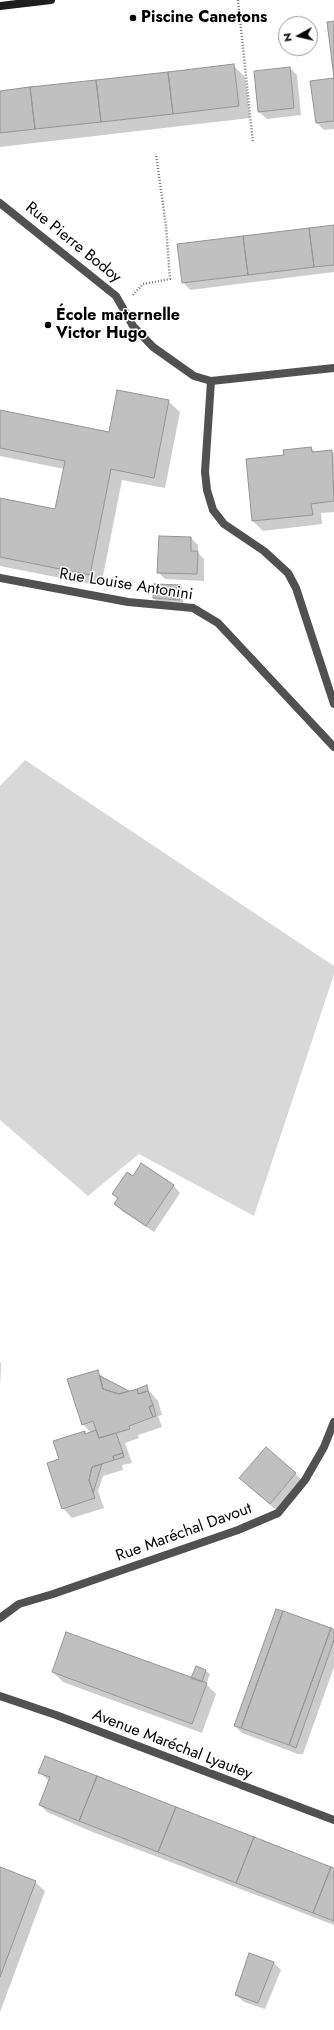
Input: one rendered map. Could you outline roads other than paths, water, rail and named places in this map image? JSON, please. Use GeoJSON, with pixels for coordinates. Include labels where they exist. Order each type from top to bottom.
{"type":"FeatureCollection","features":[{"type":"Feature","properties":{"kind":"main road"},"geometry":{"type":"LineString","coordinates":[[0,6],[51,0]]}},
{"type":"Feature","properties":{"kind":"street","name":"Rue Pierre Bodoy"},"geometry":{"type":"LineString","coordinates":[[0,203],[116,296],[133,326],[153,347],[194,376],[211,381],[334,368]]}},
{"type":"Feature","properties":{"kind":"street"},"geometry":{"type":"LineString","coordinates":[[211,381],[205,472],[207,490],[213,510],[224,524],[264,551],[288,572],[296,588],[334,704]]}},
{"type":"Feature","properties":{"kind":"street","name":"Rue Louise Antonini"},"geometry":{"type":"LineString","coordinates":[[0,578],[128,602],[193,608],[218,623],[334,747]]}},
{"type":"Feature","properties":{"kind":"street","name":"Rue Maréchal Davout"},"geometry":{"type":"LineString","coordinates":[[0,1618],[19,1604],[53,1594],[238,1530],[278,1513],[305,1480],[324,1447],[334,1422]]}},
{"type":"Feature","properties":{"kind":"street","name":"Avenue Maréchal Lyautey"},"geometry":{"type":"LineString","coordinates":[[0,1696],[56,1715],[334,1820]]}},
{"type":"Feature","properties":{"kind":"place","name":"Piscine Canetons"},"geometry":{"type":"Point","coordinates":[133,18]}},
{"type":"Feature","properties":{"kind":"place","name":"École maternelle Victor Hugo"},"geometry":{"type":"Point","coordinates":[48,325]}}]}
